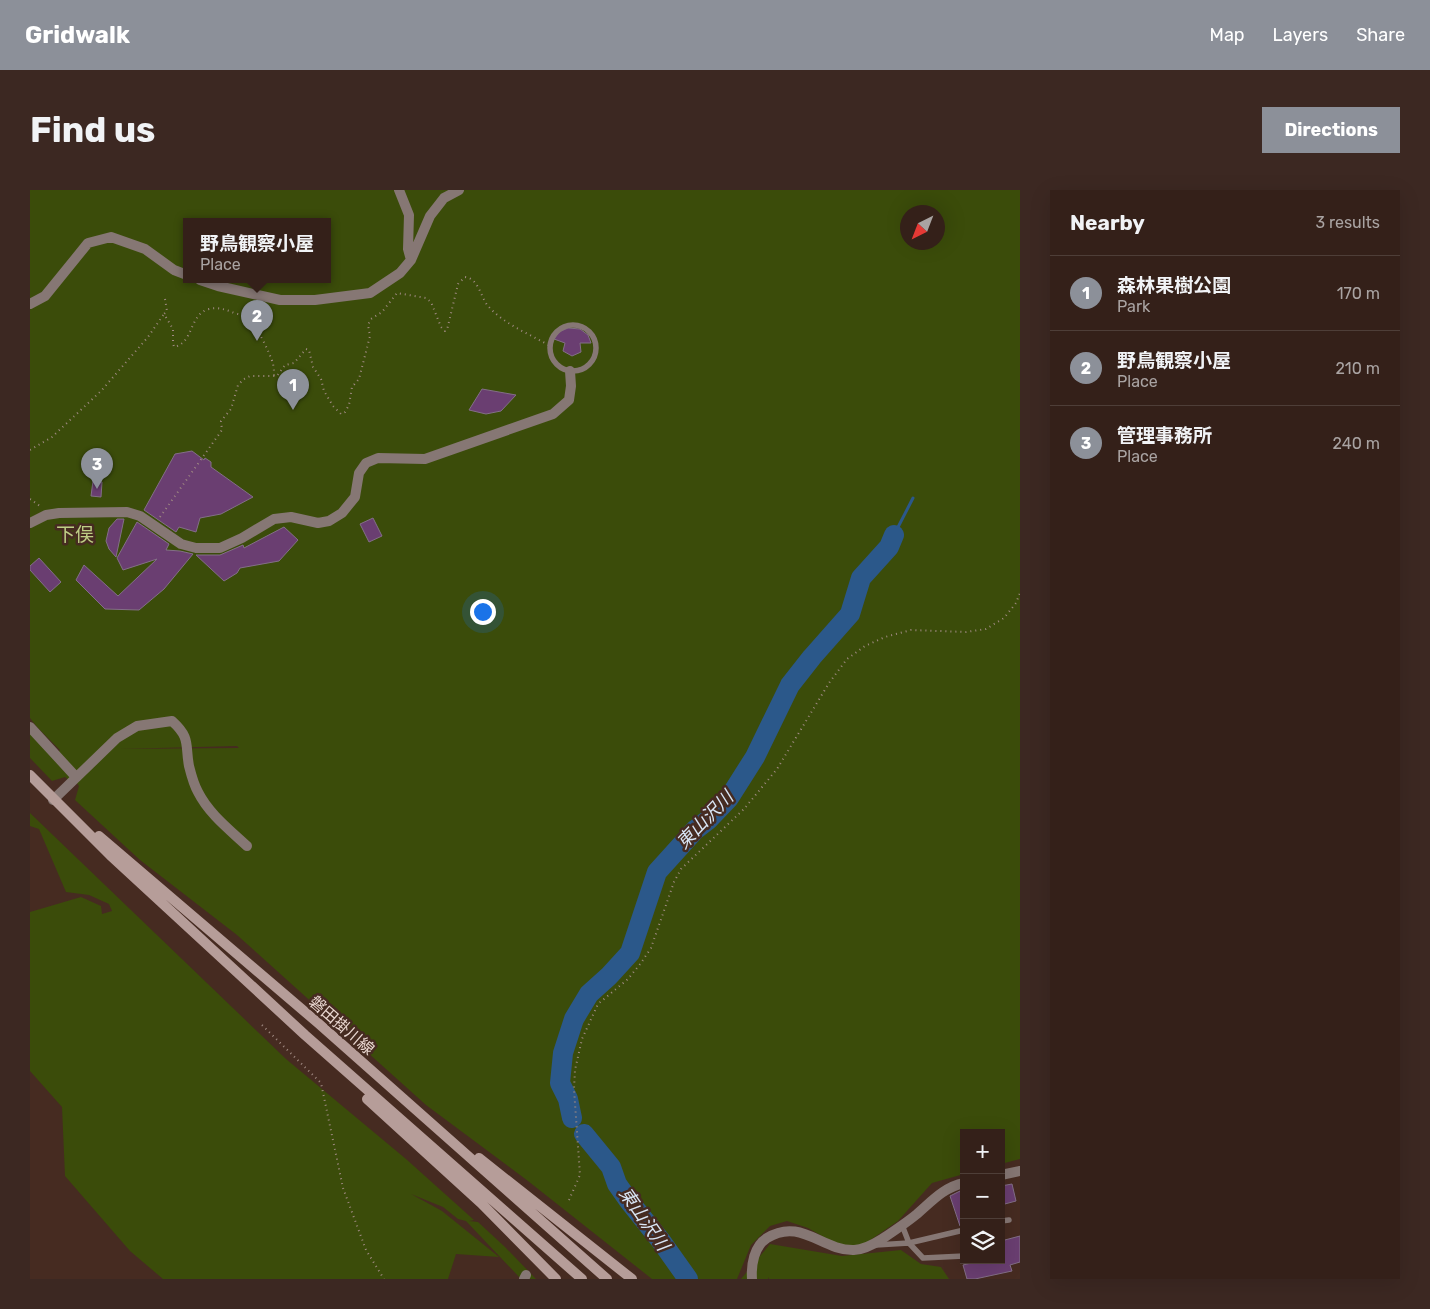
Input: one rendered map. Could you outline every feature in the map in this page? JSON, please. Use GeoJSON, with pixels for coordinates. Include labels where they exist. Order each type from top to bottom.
{"type":"FeatureCollection","features":[{"type":"Feature","properties":{"kind":"main road","name":"磐田掛川線"},"geometry":{"type":"LineString","coordinates":[[30,776],[110,854],[305,1036],[582,1279]]}},
{"type":"Feature","properties":{"kind":"main road","name":"磐田掛川線"},"geometry":{"type":"LineString","coordinates":[[53,800],[114,848],[318,1023],[607,1279]]}},
{"type":"Feature","properties":{"kind":"main road"},"geometry":{"type":"LineString","coordinates":[[305,1036],[351,1084],[480,1203],[556,1279]]}},
{"type":"Feature","properties":{"kind":"main road"},"geometry":{"type":"LineString","coordinates":[[422,1116],[486,1163],[632,1279]]}},
{"type":"Feature","properties":{"kind":"street"},"geometry":{"type":"LineString","coordinates":[[399,190],[409,215],[408,249],[411,260]]}},
{"type":"Feature","properties":{"kind":"street"},"geometry":{"type":"LineString","coordinates":[[209,283],[280,300],[315,300],[370,293],[400,273],[411,260],[430,216],[444,198],[458,190]]}},
{"type":"Feature","properties":{"kind":"street"},"geometry":{"type":"LineString","coordinates":[[30,304],[45,296],[88,243],[111,236],[145,249],[174,270],[183,273]]}},
{"type":"Feature","properties":{"kind":"street"},"geometry":{"type":"LineString","coordinates":[[30,524],[46,515],[91,511],[127,512],[140,516],[181,544],[196,548],[220,548],[242,538],[274,519],[291,517],[318,523],[329,521],[342,512],[355,497],[359,473],[366,463],[378,458],[425,459],[554,414],[569,400],[571,386],[570,371]]}},
{"type":"Feature","properties":{"kind":"street"},"geometry":{"type":"LineString","coordinates":[[53,800],[117,738],[137,726],[172,721],[182,730],[187,743],[189,767],[197,790],[206,805],[247,846]]}},
{"type":"Feature","properties":{"kind":"street"},"geometry":{"type":"LineString","coordinates":[[30,728],[76,777]]}},
{"type":"Feature","properties":{"kind":"street"},"geometry":{"type":"LineString","coordinates":[[1005,1174],[1020,1171]]}},
{"type":"Feature","properties":{"kind":"street"},"geometry":{"type":"LineString","coordinates":[[752,1279],[752,1265],[761,1242],[776,1233],[796,1231],[838,1247],[855,1250],[872,1246],[902,1226],[943,1191],[960,1185]]}},
{"type":"Feature","properties":{"kind":"lane"},"geometry":{"type":"LineString","coordinates":[[575,325],[584,328],[591,334],[595,342],[596,351],[588,366],[570,371],[555,363],[550,355],[550,346],[552,337],[558,330],[566,326],[575,325]]}},
{"type":"Feature","properties":{"kind":"lane"},"geometry":{"type":"LineString","coordinates":[[902,1226],[909,1244],[923,1258],[960,1256]]}},
{"type":"Feature","properties":{"kind":"lane"},"geometry":{"type":"LineString","coordinates":[[872,1246],[909,1244],[960,1231]]}},
{"type":"Feature","properties":{"kind":"path"},"geometry":{"type":"LineString","coordinates":[[155,525],[222,430],[221,421],[231,409],[238,385],[250,376],[277,376],[285,365],[294,363],[306,350],[309,350],[313,367],[321,379],[324,391],[341,414],[345,412],[349,405],[352,388],[359,379],[370,336],[368,324],[371,319],[382,312],[397,293],[426,298],[431,302],[441,327],[445,331],[447,330],[458,284],[465,278],[470,278],[476,284],[487,304],[500,317],[517,329],[550,346]]}},
{"type":"Feature","properties":{"kind":"path"},"geometry":{"type":"LineString","coordinates":[[30,450],[52,437],[101,392],[148,337],[167,311],[165,299]]}},
{"type":"Feature","properties":{"kind":"path"},"geometry":{"type":"LineString","coordinates":[[164,314],[174,329],[174,347],[178,347],[190,334],[193,322],[199,314],[208,309],[219,308],[247,317],[257,329],[269,355],[273,364],[274,376]]}},
{"type":"Feature","properties":{"kind":"path"},"geometry":{"type":"LineString","coordinates":[[569,1200],[580,1175],[574,1089],[575,1070],[582,1039],[598,1004],[628,979],[651,948],[674,882],[681,869],[744,809],[777,768],[828,683],[847,660],[865,646],[885,637],[911,630],[966,632],[986,629],[1004,618],[1016,603],[1020,593]]}},
{"type":"Feature","properties":{"kind":"path"},"geometry":{"type":"LineString","coordinates":[[262,1025],[321,1083],[343,1188],[366,1250],[384,1279]]}},
{"type":"Feature","properties":{"kind":"green space"},"geometry":{"type":"Polygon","coordinates":[[[30,190],[1020,190],[1020,1159],[1005,1163],[1005,1129],[960,1129],[960,1175],[932,1183],[898,1221],[860,1247],[838,1245],[808,1228],[787,1221],[770,1226],[751,1245],[737,1279],[688,1279],[665,1241],[651,1224],[687,1279],[652,1279],[528,1181],[426,1105],[237,935],[140,860],[75,800],[79,786],[74,779],[71,782],[65,777],[52,781],[30,758],[30,722],[56,754],[60,750],[30,718],[30,190]],[[237,746],[119,749],[239,748],[237,746]]]}},
{"type":"Feature","properties":{"kind":"green space"},"geometry":{"type":"Polygon","coordinates":[[[30,813],[286,1059],[406,1159],[474,1220],[469,1221],[478,1222],[536,1279],[521,1279],[466,1221],[458,1219],[443,1207],[411,1194],[442,1211],[499,1257],[456,1254],[448,1279],[163,1279],[130,1251],[65,1176],[62,1107],[30,1071],[30,912],[81,897],[101,906],[102,914],[112,911],[109,904],[89,895],[66,892],[39,829],[30,826],[30,813]]]}},
{"type":"Feature","properties":{"kind":"green space"},"geometry":{"type":"Polygon","coordinates":[[[770,1244],[842,1256],[901,1250],[921,1264],[941,1267],[949,1279],[769,1279],[768,1277],[768,1279],[741,1279],[770,1244]]]}},
{"type":"Feature","properties":{"kind":"building"},"geometry":{"type":"Polygon","coordinates":[[[568,328],[580,329],[588,335],[591,343],[580,343],[581,352],[572,356],[563,351],[565,343],[554,339],[559,332],[568,328]]]}},
{"type":"Feature","properties":{"kind":"building"},"geometry":{"type":"Polygon","coordinates":[[[482,389],[516,395],[501,411],[486,414],[469,410],[482,389]]]}},
{"type":"Feature","properties":{"kind":"building"},"geometry":{"type":"Polygon","coordinates":[[[192,451],[204,460],[205,458],[211,462],[211,467],[253,497],[221,514],[200,518],[196,532],[179,527],[176,532],[144,510],[175,454],[192,451]]]}},
{"type":"Feature","properties":{"kind":"building"},"geometry":{"type":"Polygon","coordinates":[[[93,481],[102,482],[101,497],[91,496],[93,481]]]}},
{"type":"Feature","properties":{"kind":"building"},"geometry":{"type":"Polygon","coordinates":[[[373,518],[382,536],[369,542],[360,524],[373,518]]]}},
{"type":"Feature","properties":{"kind":"building"},"geometry":{"type":"Polygon","coordinates":[[[117,519],[124,519],[116,557],[109,549],[106,541],[109,528],[117,519]]]}},
{"type":"Feature","properties":{"kind":"building"},"geometry":{"type":"Polygon","coordinates":[[[137,522],[169,544],[166,550],[193,554],[164,589],[139,610],[105,609],[76,580],[84,565],[118,596],[157,559],[123,570],[117,558],[137,522]]]}},
{"type":"Feature","properties":{"kind":"building"},"geometry":{"type":"Polygon","coordinates":[[[284,527],[298,540],[279,561],[240,568],[237,573],[224,581],[196,555],[220,555],[243,545],[244,548],[284,527]]]}},
{"type":"Feature","properties":{"kind":"building"},"geometry":{"type":"Polygon","coordinates":[[[39,558],[61,582],[50,592],[30,570],[30,566],[39,558]]]}},
{"type":"Feature","properties":{"kind":"building"},"geometry":{"type":"Polygon","coordinates":[[[1012,1184],[1016,1201],[1005,1204],[1005,1185],[1012,1184]]]}},
{"type":"Feature","properties":{"kind":"building"},"geometry":{"type":"Polygon","coordinates":[[[960,1191],[960,1226],[950,1196],[960,1191]]]}},
{"type":"Feature","properties":{"kind":"building"},"geometry":{"type":"Polygon","coordinates":[[[1020,1236],[1020,1262],[1010,1265],[1012,1271],[967,1279],[963,1265],[1005,1264],[1005,1240],[1020,1236]]]}},
{"type":"Feature","properties":{"kind":"waterway"},"geometry":{"type":"LineString","coordinates":[[894,535],[913,498]]}},
{"type":"Feature","properties":{"kind":"waterway","name":"東山沢川"},"geometry":{"type":"LineString","coordinates":[[572,1118],[568,1099],[560,1083],[563,1053],[574,1019],[589,994],[630,953],[657,872],[695,830],[708,820],[729,798],[755,757],[790,685],[850,614],[861,578],[889,547],[894,535]]}},
{"type":"Feature","properties":{"kind":"waterway","name":"東山沢川"},"geometry":{"type":"LineString","coordinates":[[584,1134],[611,1167],[617,1184],[688,1279]]}},
{"type":"Feature","properties":{"kind":"place","name":"野鳥観察小屋"},"geometry":{"type":"Point","coordinates":[257,341]}},
{"type":"Feature","properties":{"kind":"place","name":"森林果樹公園"},"geometry":{"type":"Point","coordinates":[293,410]}},
{"type":"Feature","properties":{"kind":"place","name":"管理事務所"},"geometry":{"type":"Point","coordinates":[97,489]}},
{"type":"Feature","properties":{"kind":"district","name":"下俣"},"geometry":{"type":"Point","coordinates":[75,534]}}]}
